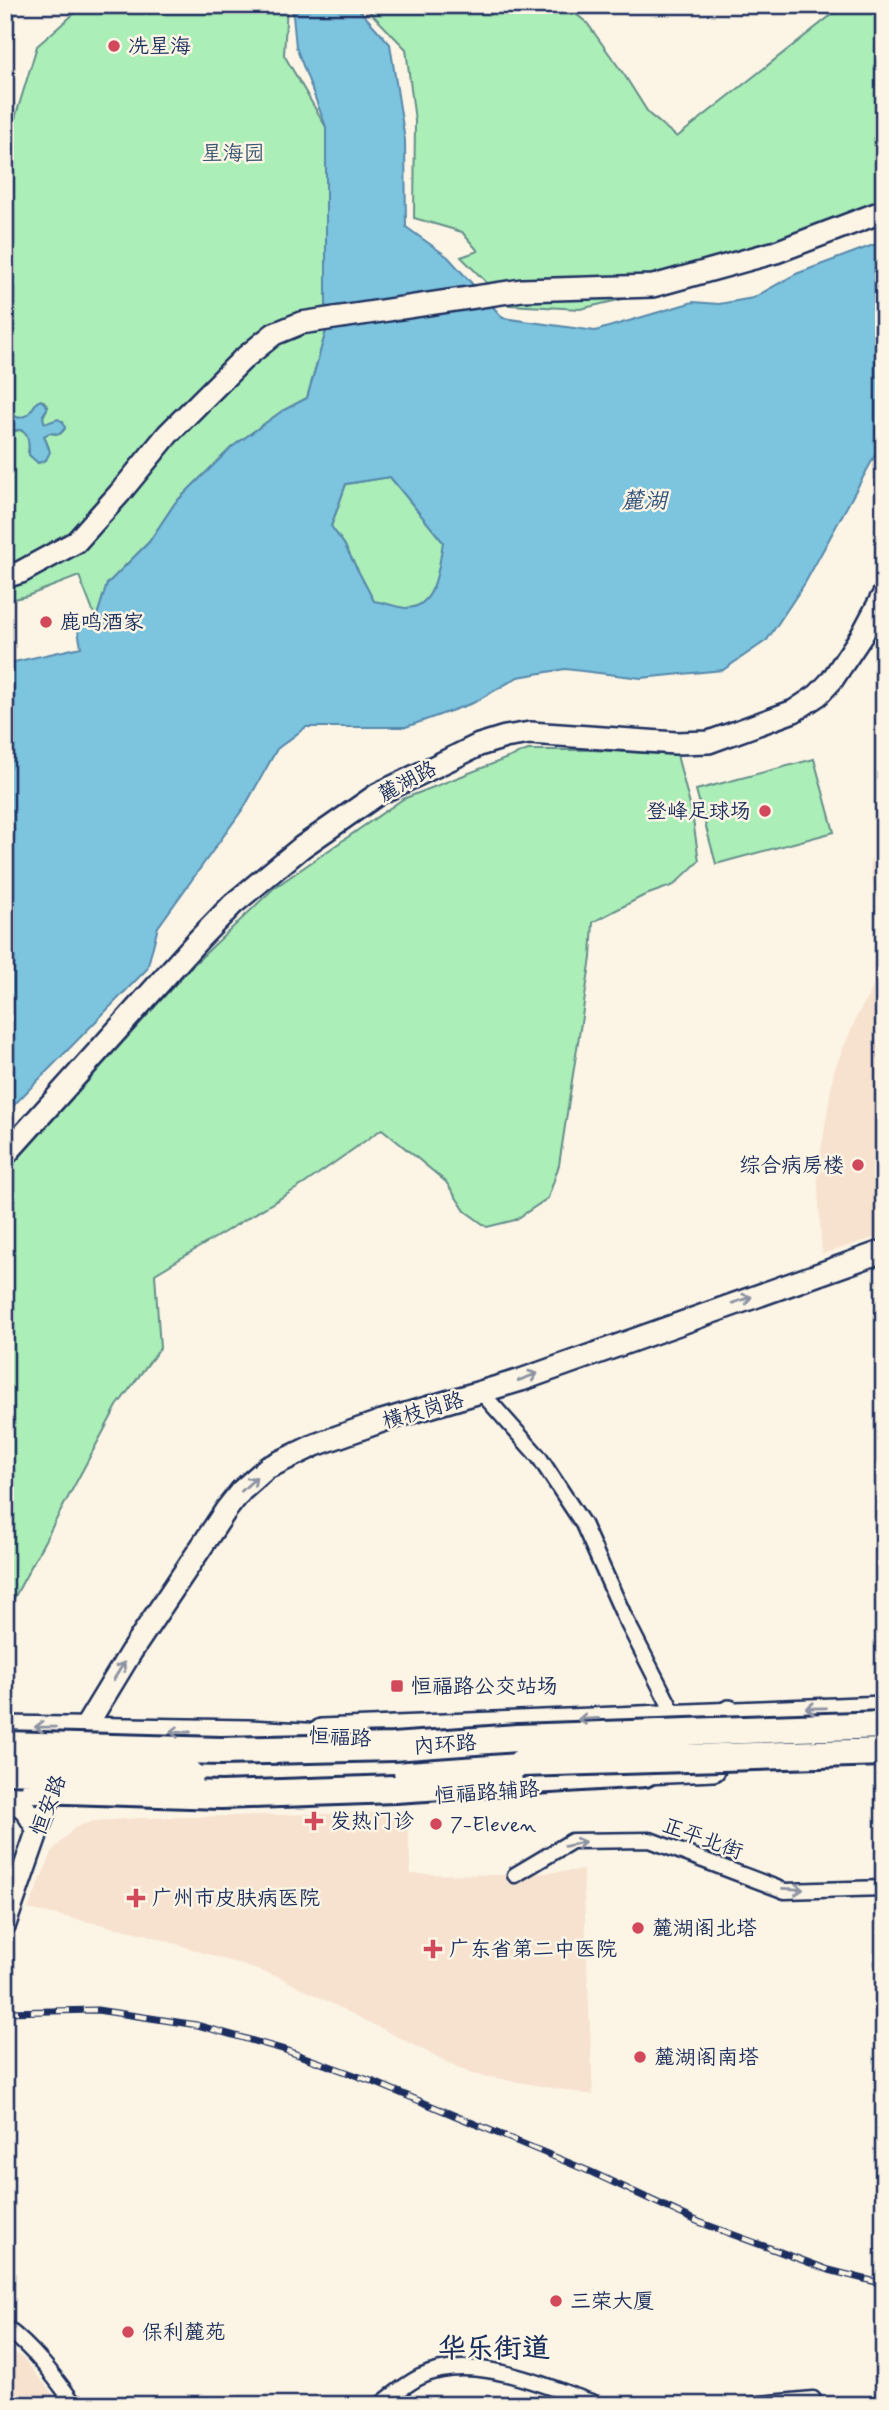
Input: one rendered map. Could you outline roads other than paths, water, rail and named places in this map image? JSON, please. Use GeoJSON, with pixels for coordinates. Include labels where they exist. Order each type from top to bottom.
{"type":"FeatureCollection","features":[{"type":"Feature","properties":{"kind":"highway","name":"内环路"},"geometry":{"type":"LineString","coordinates":[[5,1745],[220,1751],[393,1747],[517,1738],[884,1726]]}},
{"type":"Feature","properties":{"kind":"highway","name":"内环路"},"geometry":{"type":"LineString","coordinates":[[5,1770],[190,1775],[290,1773],[884,1750]]}},
{"type":"Feature","properties":{"kind":"highway"},"geometry":{"type":"LineString","coordinates":[[5,1792],[173,1795],[395,1789],[645,1773]]}},
{"type":"Feature","properties":{"kind":"main road"},"geometry":{"type":"LineString","coordinates":[[5,577],[21,572],[76,542],[168,434],[242,360],[274,334],[301,323],[522,290],[653,286],[776,252],[884,212]]}},
{"type":"Feature","properties":{"kind":"main road","name":"麓湖路"},"geometry":{"type":"LineString","coordinates":[[5,1154],[233,904],[302,847],[378,794],[479,745],[505,737],[530,733],[676,743],[709,742],[769,721],[794,711],[818,695],[832,680],[881,604]]}},
{"type":"Feature","properties":{"kind":"main road","name":"横枝岗路"},"geometry":{"type":"LineString","coordinates":[[84,1729],[180,1576],[226,1510],[267,1468],[315,1445],[482,1392],[884,1251]]}},
{"type":"Feature","properties":{"kind":"main road"},"geometry":{"type":"LineString","coordinates":[[249,1732],[884,1707]]}},
{"type":"Feature","properties":{"kind":"main road"},"geometry":{"type":"LineString","coordinates":[[645,1773],[702,1744],[729,1712]]}},
{"type":"Feature","properties":{"kind":"main road","name":"恒福路"},"geometry":{"type":"LineString","coordinates":[[5,1759],[332,1767],[702,1744],[884,1726]]}},
{"type":"Feature","properties":{"kind":"main road","name":"恒福路"},"geometry":{"type":"LineString","coordinates":[[5,1728],[249,1732],[433,1741],[539,1740],[884,1750]]}},
{"type":"Feature","properties":{"kind":"main road","name":"恒安路"},"geometry":{"type":"LineString","coordinates":[[5,1924],[48,1796],[84,1729]]}},
{"type":"Feature","properties":{"kind":"main road","name":"恒福路辅路"},"geometry":{"type":"LineString","coordinates":[[5,1792],[212,1802],[428,1797],[588,1784],[645,1773],[884,1765]]}},
{"type":"Feature","properties":{"kind":"main road"},"geometry":{"type":"LineString","coordinates":[[5,1792],[26,1810],[38,1830]]}},
{"type":"Feature","properties":{"kind":"street"},"geometry":{"type":"LineString","coordinates":[[482,1392],[539,1457],[583,1524],[625,1618],[674,1714]]}},
{"type":"Feature","properties":{"kind":"street","name":"正平北街"},"geometry":{"type":"LineString","coordinates":[[515,1874],[572,1841],[650,1840],[785,1891],[884,1888]]}},
{"type":"Feature","properties":{"kind":"street"},"geometry":{"type":"LineString","coordinates":[[5,2327],[25,2342],[45,2364],[75,2405]]}},
{"type":"Feature","properties":{"kind":"street"},"geometry":{"type":"LineString","coordinates":[[380,2405],[421,2376],[449,2369],[490,2370],[527,2379],[600,2405]]}},
{"type":"Feature","properties":{"kind":"street"},"geometry":{"type":"LineString","coordinates":[[750,2405],[814,2402]]}},
{"type":"Feature","properties":{"kind":"water","name":"麓湖"},"geometry":{"type":"Polygon","coordinates":[[[292,5],[355,5],[390,44],[405,140],[406,227],[448,257],[503,318],[595,331],[693,302],[719,304],[753,298],[796,274],[884,241],[884,439],[805,583],[767,640],[723,670],[641,678],[565,669],[518,677],[473,703],[406,727],[306,727],[277,749],[245,806],[158,927],[147,969],[13,1106],[5,1110],[5,664],[81,647],[77,625],[96,619],[107,584],[149,542],[175,503],[232,447],[282,411],[307,398],[326,331],[326,127],[296,47],[292,5]],[[390,477],[346,484],[331,526],[344,544],[374,601],[403,608],[416,606],[430,593],[438,573],[443,542],[390,477]]]}},
{"type":"Feature","properties":{"kind":"water"},"geometry":{"type":"Polygon","coordinates":[[[41,400],[48,407],[43,415],[44,422],[58,419],[63,422],[65,428],[60,434],[49,433],[44,436],[50,452],[46,460],[38,463],[29,455],[28,439],[24,431],[14,430],[7,433],[5,439],[5,403],[14,416],[19,418],[28,415],[41,400]]]}},
{"type":"Feature","properties":{"kind":"railway"},"geometry":{"type":"LineString","coordinates":[[5,2012],[97,2010],[197,2025],[282,2049],[374,2082],[591,2172],[699,2222],[829,2270],[884,2284]]}},
{"type":"Feature","properties":{"kind":"place","name":"冼星海"},"geometry":{"type":"Point","coordinates":[114,46]}},
{"type":"Feature","properties":{"kind":"place","name":"鹿鸣酒家"},"geometry":{"type":"Point","coordinates":[46,622]}},
{"type":"Feature","properties":{"kind":"place","name":"登峰足球场"},"geometry":{"type":"Point","coordinates":[765,811]}},
{"type":"Feature","properties":{"kind":"place","name":"综合病房楼"},"geometry":{"type":"Point","coordinates":[858,1165]}},
{"type":"Feature","properties":{"kind":"place","name":"恒福路公交站场"},"geometry":{"type":"Point","coordinates":[397,1686]}},
{"type":"Feature","properties":{"kind":"place","name":"发热门诊"},"geometry":{"type":"Point","coordinates":[314,1821]}},
{"type":"Feature","properties":{"kind":"place","name":"7-Eleven"},"geometry":{"type":"Point","coordinates":[436,1824]}},
{"type":"Feature","properties":{"kind":"place","name":"广州市皮肤病医院"},"geometry":{"type":"Point","coordinates":[136,1898]}},
{"type":"Feature","properties":{"kind":"place","name":"麓湖阁北塔"},"geometry":{"type":"Point","coordinates":[638,1928]}},
{"type":"Feature","properties":{"kind":"place","name":"广东省第二中医院"},"geometry":{"type":"Point","coordinates":[433,1949]}},
{"type":"Feature","properties":{"kind":"place","name":"麓湖阁南塔"},"geometry":{"type":"Point","coordinates":[640,2057]}},
{"type":"Feature","properties":{"kind":"place","name":"三荣大厦"},"geometry":{"type":"Point","coordinates":[556,2301]}},
{"type":"Feature","properties":{"kind":"place","name":"保利麓苑"},"geometry":{"type":"Point","coordinates":[128,2332]}},
{"type":"Feature","properties":{"kind":"district","name":"华乐街道"},"geometry":{"type":"Point","coordinates":[494,2347]}},
{"type":"Feature","properties":{"kind":"park label","name":"星海园"},"geometry":{"type":"Point","coordinates":[233,153]}}]}
